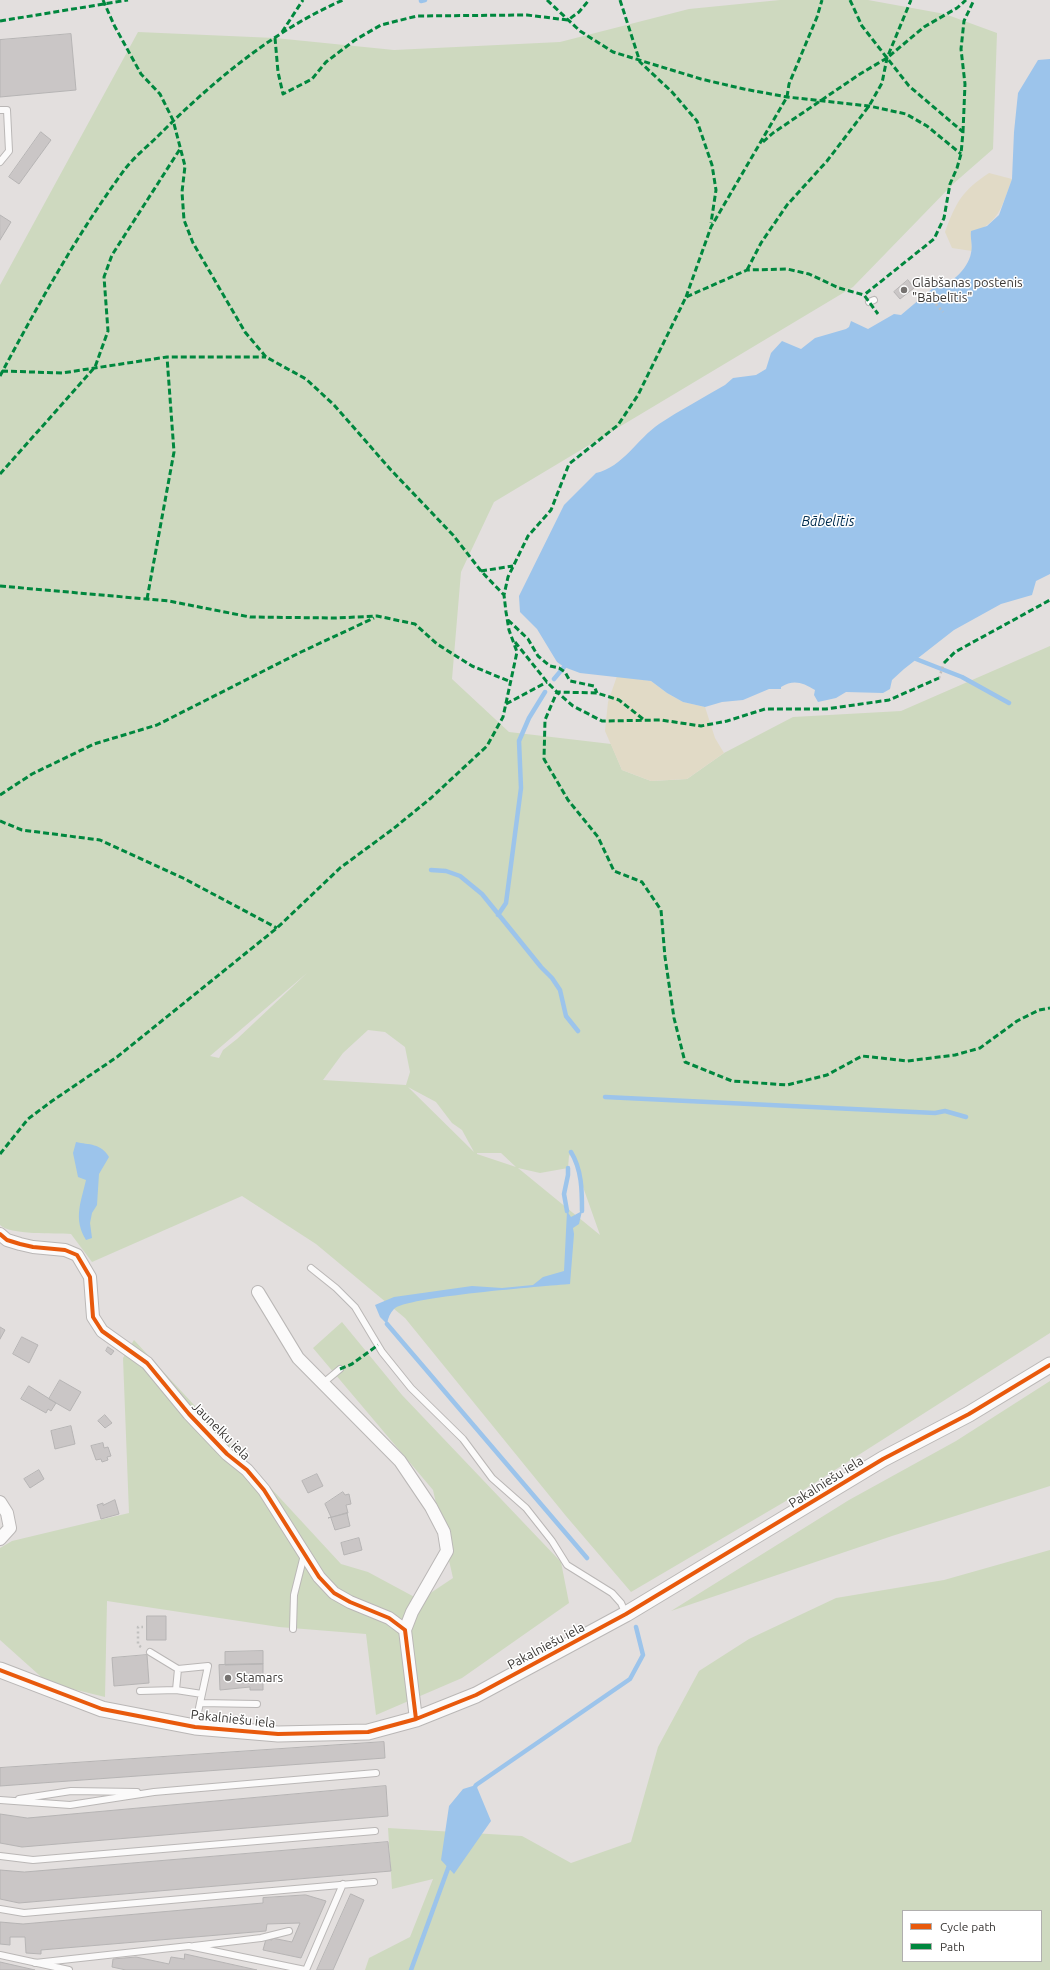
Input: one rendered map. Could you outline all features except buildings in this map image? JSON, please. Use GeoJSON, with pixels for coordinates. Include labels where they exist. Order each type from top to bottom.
{"type":"FeatureCollection","features":[{"type":"Feature","properties":{"kind":"street","name":"Jaunelku iela"},"geometry":{"type":"LineString","coordinates":[[0,1234],[7,1240],[20,1244],[33,1247],[65,1250],[77,1256],[90,1277],[93,1317],[102,1331],[147,1363],[189,1414],[227,1454],[247,1470],[264,1490],[319,1577],[334,1593],[350,1602],[389,1618],[405,1630]]}},
{"type":"Feature","properties":{"kind":"street"},"geometry":{"type":"LineString","coordinates":[[258,1292],[298,1358],[322,1384],[400,1461],[431,1507],[444,1532],[446,1551],[412,1612],[405,1630],[416,1719]]}},
{"type":"Feature","properties":{"kind":"street","name":"Pakalniešu iela"},"geometry":{"type":"LineString","coordinates":[[0,1670],[102,1709],[195,1727],[278,1734],[368,1732],[416,1719],[476,1695],[626,1614],[883,1458],[970,1414],[1050,1365]]}},
{"type":"Feature","properties":{"kind":"street"},"geometry":{"type":"LineString","coordinates":[[0,1502],[7,1513],[10,1528],[0,1539]]}},
{"type":"Feature","properties":{"kind":"lane"},"geometry":{"type":"LineString","coordinates":[[0,110],[7,110],[9,151],[0,162]]}},
{"type":"Feature","properties":{"kind":"lane"},"geometry":{"type":"LineString","coordinates":[[311,1268],[336,1288],[355,1307],[382,1352],[411,1388],[463,1439],[492,1478],[526,1508],[552,1541],[567,1565],[612,1593],[621,1603],[626,1614]]}},
{"type":"Feature","properties":{"kind":"lane"},"geometry":{"type":"LineString","coordinates":[[322,1384],[340,1369]]}},
{"type":"Feature","properties":{"kind":"lane"},"geometry":{"type":"LineString","coordinates":[[293,1629],[294,1595],[304,1554]]}},
{"type":"Feature","properties":{"kind":"lane"},"geometry":{"type":"LineString","coordinates":[[150,1652],[178,1669],[208,1666],[195,1727]]}},
{"type":"Feature","properties":{"kind":"lane"},"geometry":{"type":"LineString","coordinates":[[176,1690],[178,1669]]}},
{"type":"Feature","properties":{"kind":"lane"},"geometry":{"type":"LineString","coordinates":[[140,1691],[176,1690],[202,1694]]}},
{"type":"Feature","properties":{"kind":"lane"},"geometry":{"type":"LineString","coordinates":[[200,1703],[257,1704]]}},
{"type":"Feature","properties":{"kind":"lane"},"geometry":{"type":"LineString","coordinates":[[0,1800],[7,1802],[70,1805],[154,1792],[376,1773]]}},
{"type":"Feature","properties":{"kind":"lane"},"geometry":{"type":"LineString","coordinates":[[7,1802],[71,1791],[154,1792]]}},
{"type":"Feature","properties":{"kind":"lane"},"geometry":{"type":"LineString","coordinates":[[0,1856],[33,1860],[375,1831]]}},
{"type":"Feature","properties":{"kind":"lane"},"geometry":{"type":"LineString","coordinates":[[0,1909],[24,1914],[374,1882]]}},
{"type":"Feature","properties":{"kind":"lane"},"geometry":{"type":"LineString","coordinates":[[189,1946],[306,1970],[343,1884]]}},
{"type":"Feature","properties":{"kind":"lane"},"geometry":{"type":"LineString","coordinates":[[35,1963],[261,1938],[289,1931]]}},
{"type":"Feature","properties":{"kind":"lane"},"geometry":{"type":"LineString","coordinates":[[0,1955],[69,1970]]}},
{"type":"Feature","properties":{"kind":"path"},"geometry":{"type":"LineString","coordinates":[[926,293],[943,312]]}},
{"type":"Feature","properties":{"kind":"path"},"geometry":{"type":"LineString","coordinates":[[938,678],[944,663]]}},
{"type":"Feature","properties":{"kind":"path"},"geometry":{"type":"LineString","coordinates":[[138,1645],[138,1627],[143,1628]]}},
{"type":"Feature","properties":{"kind":"green space"},"geometry":{"type":"Polygon","coordinates":[[[780,0],[868,0],[945,14],[997,33],[993,149],[953,184],[853,287],[494,502],[461,572],[452,679],[509,732],[611,744],[622,770],[651,781],[687,779],[724,753],[793,717],[901,711],[1050,646],[1050,1333],[791,1498],[631,1592],[566,1516],[405,1318],[316,1244],[242,1196],[92,1262],[71,1234],[22,1232],[5,1228],[0,1225],[0,285],[138,32],[275,38],[394,50],[560,42],[689,9],[780,0]],[[307,973],[210,1056],[219,1058],[223,1050],[237,1039],[307,973]],[[368,1030],[343,1053],[323,1080],[406,1085],[410,1072],[405,1047],[385,1032],[368,1030]],[[408,1087],[474,1152],[462,1130],[452,1123],[436,1102],[408,1087]],[[477,1153],[477,1154],[516,1167],[501,1153],[477,1153]],[[571,1153],[569,1156],[568,1168],[540,1173],[518,1168],[600,1235],[571,1153]]]}},
{"type":"Feature","properties":{"kind":"green space"},"geometry":{"type":"Polygon","coordinates":[[[342,1322],[402,1395],[561,1562],[569,1603],[462,1678],[376,1715],[366,1634],[279,1627],[107,1601],[105,1697],[48,1683],[0,1640],[0,1548],[12,1541],[129,1513],[123,1358],[134,1340],[341,1564],[368,1572],[420,1600],[453,1578],[433,1490],[313,1348],[342,1322]]]}},
{"type":"Feature","properties":{"kind":"green space"},"geometry":{"type":"Polygon","coordinates":[[[1050,1381],[1050,1486],[892,1536],[671,1611],[849,1500],[956,1441],[1050,1381]]]}},
{"type":"Feature","properties":{"kind":"green space"},"geometry":{"type":"Polygon","coordinates":[[[1050,1550],[1050,1970],[365,1970],[369,1958],[410,1937],[433,1879],[392,1889],[388,1828],[522,1836],[571,1863],[631,1842],[658,1747],[699,1671],[749,1639],[836,1598],[944,1580],[1050,1550]]]}},
{"type":"Feature","properties":{"kind":"sand"},"geometry":{"type":"Polygon","coordinates":[[[989,173],[1012,179],[1002,206],[988,224],[971,236],[972,251],[952,248],[945,232],[953,213],[966,192],[989,173]]]}},
{"type":"Feature","properties":{"kind":"sand"},"geometry":{"type":"Polygon","coordinates":[[[617,676],[651,681],[667,693],[683,702],[705,707],[715,738],[724,753],[687,779],[651,781],[622,770],[605,731],[608,702],[617,676]]]}},
{"type":"Feature","properties":{"kind":"water","name":"Bābelītis"},"geometry":{"type":"Polygon","coordinates":[[[1050,59],[1050,574],[1036,581],[1032,595],[1001,604],[954,630],[904,669],[892,680],[890,689],[883,693],[846,692],[836,698],[818,702],[814,695],[815,690],[806,685],[790,683],[781,687],[781,689],[769,689],[743,700],[722,702],[705,707],[683,702],[667,693],[651,681],[580,673],[564,667],[557,662],[537,629],[520,612],[519,596],[564,505],[596,473],[606,470],[622,459],[659,424],[725,385],[733,378],[756,375],[766,369],[771,353],[782,341],[801,349],[815,338],[846,329],[849,327],[851,321],[868,329],[894,314],[901,315],[933,288],[939,287],[951,281],[957,276],[966,265],[972,250],[971,231],[987,226],[999,215],[1012,179],[1014,132],[1018,93],[1038,60],[1050,59]]]}},
{"type":"Feature","properties":{"kind":"water"},"geometry":{"type":"Polygon","coordinates":[[[76,1142],[98,1147],[106,1152],[109,1157],[99,1174],[97,1205],[92,1213],[90,1223],[92,1238],[86,1240],[80,1225],[79,1210],[86,1180],[78,1177],[73,1153],[76,1142]]]}},
{"type":"Feature","properties":{"kind":"water"},"geometry":{"type":"Polygon","coordinates":[[[567,1211],[571,1217],[582,1211],[579,1224],[573,1228],[574,1234],[570,1284],[422,1300],[394,1309],[389,1316],[387,1324],[380,1317],[375,1305],[394,1297],[472,1286],[502,1288],[533,1285],[543,1277],[564,1271],[567,1211]]]}},
{"type":"Feature","properties":{"kind":"water"},"geometry":{"type":"Polygon","coordinates":[[[476,1785],[491,1821],[454,1874],[441,1860],[449,1806],[463,1789],[476,1785]]]}},
{"type":"Feature","properties":{"kind":"waterway"},"geometry":{"type":"LineString","coordinates":[[421,1],[425,0]]}},
{"type":"Feature","properties":{"kind":"waterway"},"geometry":{"type":"LineString","coordinates":[[916,659],[962,677],[1009,703]]}},
{"type":"Feature","properties":{"kind":"waterway"},"geometry":{"type":"LineString","coordinates":[[554,679],[564,667]]}},
{"type":"Feature","properties":{"kind":"waterway"},"geometry":{"type":"LineString","coordinates":[[498,915],[506,903],[521,788],[519,741],[529,718],[545,692]]}},
{"type":"Feature","properties":{"kind":"waterway"},"geometry":{"type":"LineString","coordinates":[[431,870],[446,871],[460,876],[482,894],[541,967],[552,978],[560,990],[566,1016],[578,1031]]}},
{"type":"Feature","properties":{"kind":"waterway"},"geometry":{"type":"LineString","coordinates":[[605,1097],[935,1113],[945,1111],[966,1117]]}},
{"type":"Feature","properties":{"kind":"waterway"},"geometry":{"type":"LineString","coordinates":[[571,1152],[575,1159],[579,1173],[582,1211]]}},
{"type":"Feature","properties":{"kind":"waterway"},"geometry":{"type":"LineString","coordinates":[[567,1211],[564,1194],[568,1168]]}},
{"type":"Feature","properties":{"kind":"waterway"},"geometry":{"type":"LineString","coordinates":[[387,1324],[587,1558]]}},
{"type":"Feature","properties":{"kind":"waterway"},"geometry":{"type":"LineString","coordinates":[[474,1789],[476,1785],[630,1679],[643,1655],[636,1627]]}},
{"type":"Feature","properties":{"kind":"waterway"},"geometry":{"type":"LineString","coordinates":[[411,1970],[450,1863]]}},
{"type":"Feature","properties":{"kind":"marked path"},"geometry":{"type":"LineString","coordinates":[[103,0],[114,25],[141,74],[160,94],[173,120],[185,166],[182,192],[184,220],[193,243],[245,332],[266,357],[306,379],[334,405],[391,470],[453,535],[481,571],[504,595]]}},
{"type":"Feature","properties":{"kind":"marked path"},"geometry":{"type":"LineString","coordinates":[[0,21],[128,0]]}},
{"type":"Feature","properties":{"kind":"marked path"},"geometry":{"type":"LineString","coordinates":[[282,32],[303,0]]}},
{"type":"Feature","properties":{"kind":"marked path"},"geometry":{"type":"LineString","coordinates":[[0,376],[74,244],[107,194],[133,160],[200,96],[245,59],[293,26],[317,12],[343,0]]}},
{"type":"Feature","properties":{"kind":"marked path"},"geometry":{"type":"LineString","coordinates":[[547,0],[580,31],[613,52],[701,79],[744,89],[787,97],[869,106],[906,114],[927,126],[961,154]]}},
{"type":"Feature","properties":{"kind":"marked path"},"geometry":{"type":"LineString","coordinates":[[275,38],[278,72],[283,94],[312,79],[326,62],[355,40],[381,25],[417,16],[527,15],[568,20],[579,12],[589,0]]}},
{"type":"Feature","properties":{"kind":"marked path"},"geometry":{"type":"LineString","coordinates":[[620,0],[640,62],[672,92],[697,121],[712,165],[716,190],[711,223]]}},
{"type":"Feature","properties":{"kind":"marked path"},"geometry":{"type":"LineString","coordinates":[[686,297],[711,227],[787,97],[789,84],[817,17],[822,0]]}},
{"type":"Feature","properties":{"kind":"marked path"},"geometry":{"type":"LineString","coordinates":[[850,0],[862,26],[909,86],[963,132],[961,154],[950,184],[944,218],[934,239],[864,295]]}},
{"type":"Feature","properties":{"kind":"marked path"},"geometry":{"type":"LineString","coordinates":[[747,270],[761,243],[787,205],[827,161],[869,106],[882,83],[887,58],[911,0]]}},
{"type":"Feature","properties":{"kind":"marked path"},"geometry":{"type":"LineString","coordinates":[[763,142],[773,133],[860,74],[887,58],[924,27],[957,8],[966,0]]}},
{"type":"Feature","properties":{"kind":"marked path"},"geometry":{"type":"LineString","coordinates":[[963,132],[965,84],[961,49],[964,21],[974,0]]}},
{"type":"Feature","properties":{"kind":"marked path"},"geometry":{"type":"LineString","coordinates":[[0,474],[95,367],[108,331],[104,277],[112,255],[180,149]]}},
{"type":"Feature","properties":{"kind":"marked path"},"geometry":{"type":"LineString","coordinates":[[0,1154],[28,1119],[117,1057],[277,928],[340,868],[393,829],[431,798],[487,746],[503,717],[517,652],[509,630],[506,612],[504,595],[508,577],[528,536],[551,510],[569,464],[618,425],[638,395],[686,297],[747,270],[787,269],[809,274],[839,288],[864,295],[878,314]]}},
{"type":"Feature","properties":{"kind":"marked path"},"geometry":{"type":"LineString","coordinates":[[2,371],[62,373],[167,357],[266,357]]}},
{"type":"Feature","properties":{"kind":"marked path"},"geometry":{"type":"LineString","coordinates":[[147,599],[174,452],[167,357]]}},
{"type":"Feature","properties":{"kind":"marked path"},"geometry":{"type":"LineString","coordinates":[[481,571],[513,566]]}},
{"type":"Feature","properties":{"kind":"marked path"},"geometry":{"type":"LineString","coordinates":[[0,586],[169,601],[250,617],[336,618],[377,616],[415,624],[437,644],[472,666],[511,682]]}},
{"type":"Feature","properties":{"kind":"marked path"},"geometry":{"type":"LineString","coordinates":[[944,663],[955,652],[1050,600]]}},
{"type":"Feature","properties":{"kind":"marked path"},"geometry":{"type":"LineString","coordinates":[[0,795],[32,774],[94,744],[157,725],[301,652],[374,618]]}},
{"type":"Feature","properties":{"kind":"marked path"},"geometry":{"type":"LineString","coordinates":[[508,620],[528,639],[538,656],[550,666],[559,668],[565,672],[570,681],[594,686],[597,693]]}},
{"type":"Feature","properties":{"kind":"marked path"},"geometry":{"type":"LineString","coordinates":[[515,642],[547,682],[557,692],[573,706],[602,721],[661,720],[701,726],[727,721],[765,709],[826,709],[889,700],[939,678]]}},
{"type":"Feature","properties":{"kind":"marked path"},"geometry":{"type":"LineString","coordinates":[[506,704],[547,682]]}},
{"type":"Feature","properties":{"kind":"marked path"},"geometry":{"type":"LineString","coordinates":[[643,719],[619,700],[597,693],[557,692],[545,720],[544,759],[568,800],[598,837],[614,871],[642,882],[661,910],[665,957],[674,1018],[685,1062],[732,1081],[787,1085],[827,1075],[862,1056],[907,1061],[955,1055],[980,1048],[1017,1021],[1039,1010],[1050,1008]]}},
{"type":"Feature","properties":{"kind":"marked path"},"geometry":{"type":"LineString","coordinates":[[0,821],[22,830],[100,840],[183,878],[277,928]]}},
{"type":"Feature","properties":{"kind":"marked path"},"geometry":{"type":"LineString","coordinates":[[340,1369],[352,1364],[378,1345]]}},
{"type":"Feature","properties":{"kind":"cycle path"},"geometry":{"type":"LineString","coordinates":[[0,1234],[7,1240],[20,1244],[33,1247],[65,1250],[77,1255],[90,1277],[93,1317],[102,1331],[147,1363],[189,1414],[227,1454],[247,1470],[264,1490],[319,1577],[334,1593],[350,1602],[389,1618],[405,1630],[416,1719]]}},
{"type":"Feature","properties":{"kind":"cycle path"},"geometry":{"type":"LineString","coordinates":[[0,1670],[102,1709],[195,1727],[278,1734],[368,1732],[416,1719],[476,1695],[626,1614],[883,1459],[969,1414],[1050,1365]]}},
{"type":"Feature","properties":{"kind":"place","name":"Glābšanas postenis \"Bābelītis\""},"geometry":{"type":"Point","coordinates":[904,290]}},
{"type":"Feature","properties":{"kind":"place","name":"Stamars"},"geometry":{"type":"Point","coordinates":[228,1678]}}]}
